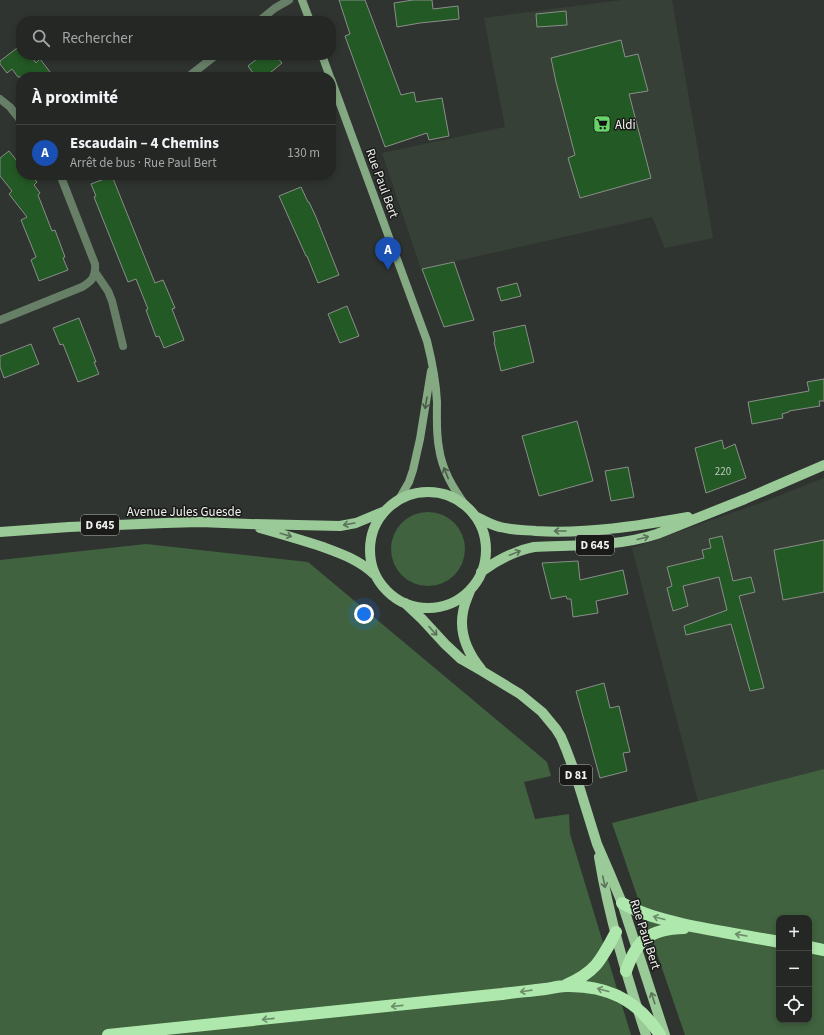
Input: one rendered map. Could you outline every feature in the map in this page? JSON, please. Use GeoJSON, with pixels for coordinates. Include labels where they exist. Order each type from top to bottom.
{"type":"FeatureCollection","features":[{"type":"Feature","properties":{"kind":"highway"},"geometry":{"type":"LineString","coordinates":[[622,903],[656,918],[776,941]]}},
{"type":"Feature","properties":{"kind":"highway"},"geometry":{"type":"LineString","coordinates":[[626,971],[630,958],[636,947],[644,938],[671,928],[697,927]]}},
{"type":"Feature","properties":{"kind":"highway"},"geometry":{"type":"LineString","coordinates":[[565,986],[579,980],[596,966],[616,932]]}},
{"type":"Feature","properties":{"kind":"highway"},"geometry":{"type":"LineString","coordinates":[[812,948],[824,950]]}},
{"type":"Feature","properties":{"kind":"highway"},"geometry":{"type":"LineString","coordinates":[[108,1035],[502,994],[565,986],[584,987],[608,991],[626,1000],[637,1008],[650,1021],[660,1035]]}},
{"type":"Feature","properties":{"kind":"main road","name":"D 645"},"geometry":{"type":"LineString","coordinates":[[481,572],[507,556],[534,547],[605,544],[634,540],[657,534],[824,465]]}},
{"type":"Feature","properties":{"kind":"main road"},"geometry":{"type":"LineString","coordinates":[[429,492],[448,496],[466,506],[475,516],[483,534],[486,547],[485,560],[475,584],[460,598],[449,604],[424,608],[411,606],[388,592],[376,576],[370,558],[371,539],[378,521],[385,511],[398,501],[416,494],[429,492]]}},
{"type":"Feature","properties":{"kind":"main road","name":"Avenue Jules Guesde"},"geometry":{"type":"LineString","coordinates":[[0,532],[69,527],[200,522],[340,526],[356,523],[385,511]]}},
{"type":"Feature","properties":{"kind":"main road","name":"D 645"},"geometry":{"type":"LineString","coordinates":[[475,516],[486,522],[501,527],[521,530],[557,532],[605,530],[710,513]]}},
{"type":"Feature","properties":{"kind":"main road","name":"Avenue Jules Guesde"},"geometry":{"type":"LineString","coordinates":[[249,524],[346,555],[363,564],[376,576]]}},
{"type":"Feature","properties":{"kind":"main road","name":"Rue Paul Bert"},"geometry":{"type":"LineString","coordinates":[[470,589],[463,612],[462,628],[470,653],[482,671]]}},
{"type":"Feature","properties":{"kind":"main road","name":"Rue Paul Bert"},"geometry":{"type":"LineString","coordinates":[[405,603],[422,618],[445,644],[461,659],[529,701],[542,712],[556,729],[571,761],[597,844],[622,903],[665,1035]]}},
{"type":"Feature","properties":{"kind":"main road","name":"Rue Paul Bert"},"geometry":{"type":"LineString","coordinates":[[597,844],[604,882],[626,971],[646,1035]]}},
{"type":"Feature","properties":{"kind":"street"},"geometry":{"type":"LineString","coordinates":[[265,16],[289,0]]}},
{"type":"Feature","properties":{"kind":"street"},"geometry":{"type":"LineString","coordinates":[[302,0],[308,16]]}},
{"type":"Feature","properties":{"kind":"street"},"geometry":{"type":"LineString","coordinates":[[194,72],[210,60]]}},
{"type":"Feature","properties":{"kind":"street","name":"Rue Paul Bert"},"geometry":{"type":"LineString","coordinates":[[324,60],[329,72]]}},
{"type":"Feature","properties":{"kind":"street","name":"Rue Paul Bert"},"geometry":{"type":"LineString","coordinates":[[336,92],[427,341],[436,385],[440,455],[452,485],[466,506]]}},
{"type":"Feature","properties":{"kind":"street"},"geometry":{"type":"LineString","coordinates":[[0,99],[16,115]]}},
{"type":"Feature","properties":{"kind":"street"},"geometry":{"type":"LineString","coordinates":[[64,180],[93,257],[96,272],[108,291],[112,301],[124,346]]}},
{"type":"Feature","properties":{"kind":"street"},"geometry":{"type":"LineString","coordinates":[[0,320],[82,287],[93,278],[96,272]]}},
{"type":"Feature","properties":{"kind":"street","name":"Rue Paul Bert"},"geometry":{"type":"LineString","coordinates":[[398,501],[413,470],[420,439],[432,364]]}},
{"type":"Feature","properties":{"kind":"shaded area"},"geometry":{"type":"Polygon","coordinates":[[[622,0],[672,0],[713,238],[665,248],[652,217],[421,269],[382,153],[505,127],[484,18],[622,0]]]}},
{"type":"Feature","properties":{"kind":"shaded area"},"geometry":{"type":"Polygon","coordinates":[[[824,478],[824,769],[698,801],[632,548],[766,501],[824,478]]]}},
{"type":"Feature","properties":{"kind":"green space"},"geometry":{"type":"Polygon","coordinates":[[[428,512],[449,518],[459,528],[465,549],[459,570],[449,580],[428,586],[407,580],[397,570],[391,549],[397,528],[407,518],[428,512]]]}},
{"type":"Feature","properties":{"kind":"green space"},"geometry":{"type":"Polygon","coordinates":[[[146,544],[308,562],[547,762],[551,776],[524,782],[535,819],[569,814],[570,834],[631,1035],[0,1035],[0,560],[146,544]]]}},
{"type":"Feature","properties":{"kind":"green space"},"geometry":{"type":"Polygon","coordinates":[[[824,769],[824,1035],[685,1035],[612,823],[824,769]]]}},
{"type":"Feature","properties":{"kind":"building"},"geometry":{"type":"Polygon","coordinates":[[[339,0],[365,0],[401,95],[414,92],[416,102],[442,98],[449,136],[429,140],[427,133],[385,147],[345,36],[350,34],[339,0]]]}},
{"type":"Feature","properties":{"kind":"building"},"geometry":{"type":"Polygon","coordinates":[[[413,0],[432,0],[433,9],[458,6],[459,19],[397,27],[394,3],[413,0]]]}},
{"type":"Feature","properties":{"kind":"building"},"geometry":{"type":"Polygon","coordinates":[[[566,11],[567,25],[537,27],[536,14],[566,11]]]}},
{"type":"Feature","properties":{"kind":"building","name":"Aldi"},"geometry":{"type":"Polygon","coordinates":[[[621,40],[625,57],[638,54],[648,91],[629,94],[651,178],[580,198],[568,158],[575,155],[551,58],[621,40]]]}},
{"type":"Feature","properties":{"kind":"building"},"geometry":{"type":"Polygon","coordinates":[[[16,49],[16,60],[34,60],[36,63],[41,60],[50,72],[16,72],[16,74],[12,69],[7,73],[0,64],[0,61],[16,49]]]}},
{"type":"Feature","properties":{"kind":"building"},"geometry":{"type":"Polygon","coordinates":[[[256,60],[279,60],[282,63],[271,72],[252,72],[248,66],[256,60]]]}},
{"type":"Feature","properties":{"kind":"building"},"geometry":{"type":"Polygon","coordinates":[[[9,151],[16,160],[16,180],[35,180],[37,182],[34,185],[40,193],[38,195],[52,231],[55,230],[68,270],[39,281],[31,260],[36,257],[21,220],[27,217],[9,194],[12,191],[0,176],[0,158],[9,151]]]}},
{"type":"Feature","properties":{"kind":"building"},"geometry":{"type":"Polygon","coordinates":[[[102,180],[114,180],[155,283],[163,280],[175,308],[172,309],[184,340],[164,348],[159,336],[156,337],[146,310],[148,309],[136,279],[128,282],[94,197],[96,196],[91,184],[102,180]]]}},
{"type":"Feature","properties":{"kind":"building"},"geometry":{"type":"Polygon","coordinates":[[[301,187],[316,217],[339,275],[318,283],[279,196],[301,187]]]}},
{"type":"Feature","properties":{"kind":"building"},"geometry":{"type":"Polygon","coordinates":[[[454,262],[474,320],[444,327],[422,269],[454,262]]]}},
{"type":"Feature","properties":{"kind":"building"},"geometry":{"type":"Polygon","coordinates":[[[517,283],[521,296],[501,301],[497,288],[517,283]]]}},
{"type":"Feature","properties":{"kind":"building"},"geometry":{"type":"Polygon","coordinates":[[[347,306],[359,336],[340,343],[328,314],[347,306]]]}},
{"type":"Feature","properties":{"kind":"building"},"geometry":{"type":"Polygon","coordinates":[[[79,318],[96,362],[94,362],[99,374],[78,382],[63,344],[60,345],[53,328],[79,318]]]}},
{"type":"Feature","properties":{"kind":"building"},"geometry":{"type":"Polygon","coordinates":[[[525,325],[534,362],[501,371],[493,332],[525,325]]]}},
{"type":"Feature","properties":{"kind":"building"},"geometry":{"type":"Polygon","coordinates":[[[31,344],[39,364],[4,378],[0,367],[0,356],[31,344]]]}},
{"type":"Feature","properties":{"kind":"building"},"geometry":{"type":"Polygon","coordinates":[[[824,379],[824,401],[819,401],[820,406],[789,411],[782,414],[783,418],[752,424],[748,402],[809,391],[807,382],[824,379]]]}},
{"type":"Feature","properties":{"kind":"building"},"geometry":{"type":"Polygon","coordinates":[[[577,421],[593,481],[539,496],[522,436],[577,421]]]}},
{"type":"Feature","properties":{"kind":"building"},"geometry":{"type":"Polygon","coordinates":[[[722,440],[724,449],[735,444],[746,478],[706,493],[695,448],[722,440]]]}},
{"type":"Feature","properties":{"kind":"building"},"geometry":{"type":"Polygon","coordinates":[[[628,467],[634,497],[611,501],[605,471],[628,467]]]}},
{"type":"Feature","properties":{"kind":"building"},"geometry":{"type":"Polygon","coordinates":[[[722,536],[733,581],[751,577],[755,592],[739,596],[764,688],[750,691],[731,624],[686,635],[684,626],[727,610],[719,577],[683,586],[688,606],[673,611],[667,588],[672,586],[667,567],[704,558],[702,550],[711,548],[709,539],[722,536]]]}},
{"type":"Feature","properties":{"kind":"building"},"geometry":{"type":"Polygon","coordinates":[[[824,540],[824,592],[783,600],[774,550],[824,540]]]}},
{"type":"Feature","properties":{"kind":"building"},"geometry":{"type":"Polygon","coordinates":[[[578,561],[580,580],[623,570],[628,594],[596,601],[598,613],[573,617],[571,599],[567,599],[566,596],[551,599],[542,563],[578,561]]]}},
{"type":"Feature","properties":{"kind":"building"},"geometry":{"type":"Polygon","coordinates":[[[604,683],[610,708],[619,706],[630,752],[623,753],[627,771],[600,778],[576,691],[604,683]]]}},
{"type":"Feature","properties":{"kind":"place","name":"Aldi"},"geometry":{"type":"Point","coordinates":[602,124]}},
{"type":"Feature","properties":{"kind":"place","name":"Escaudain – 4 Chemins"},"geometry":{"type":"Point","coordinates":[388,270]}}]}
